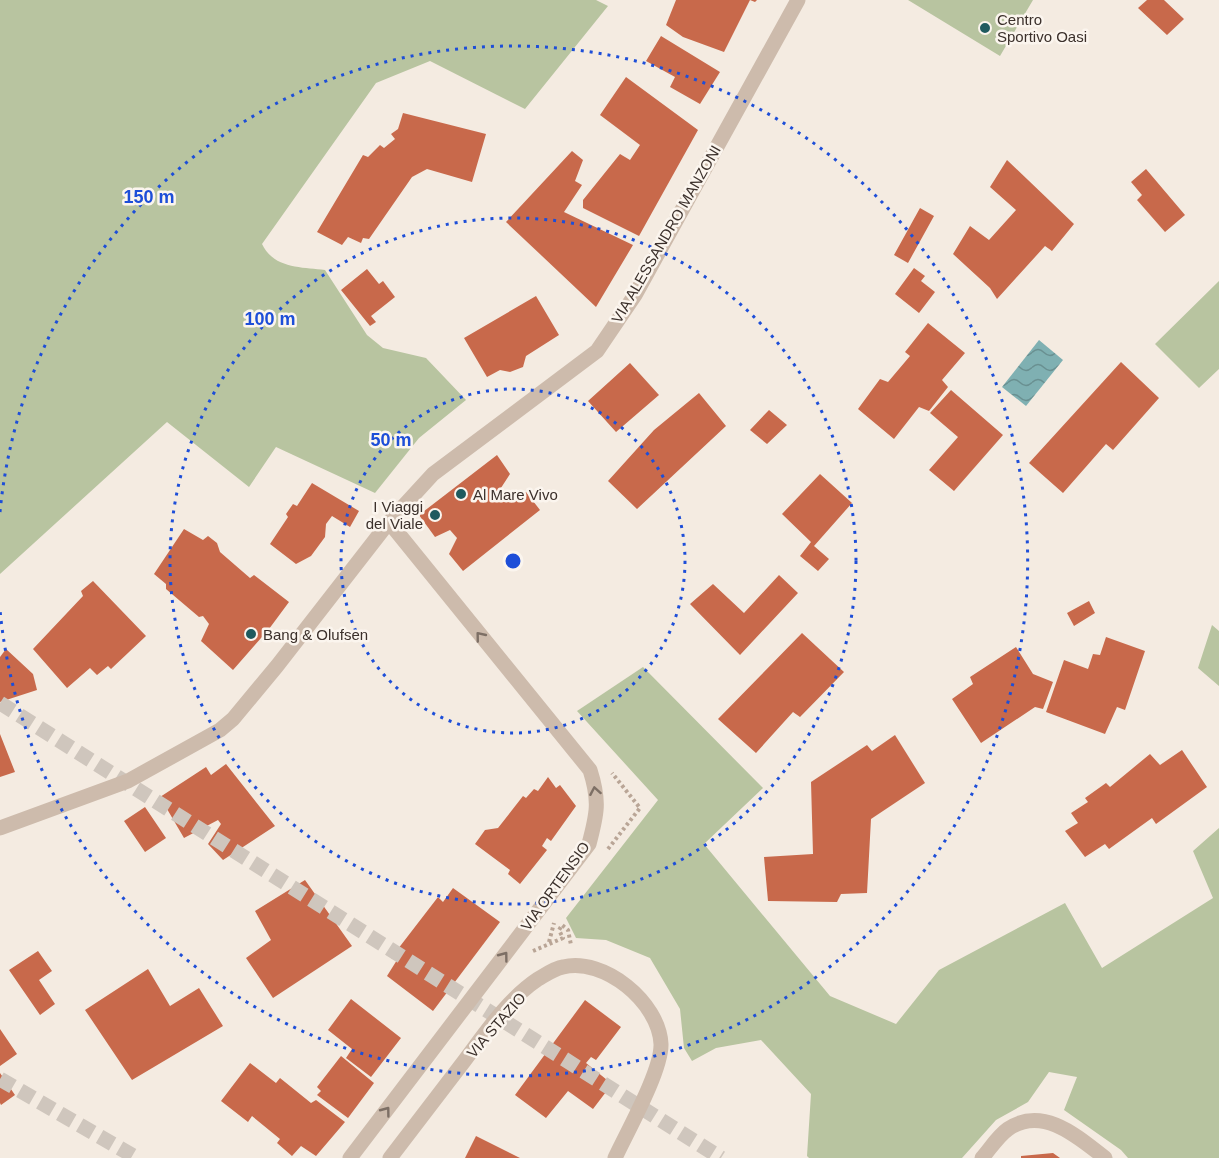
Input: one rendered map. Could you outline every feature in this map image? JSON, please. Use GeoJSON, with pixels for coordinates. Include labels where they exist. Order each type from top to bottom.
{"type":"FeatureCollection","features":[{"type":"Feature","properties":{"kind":"street","name":"VIA ALESSANDRO MANZONI"},"geometry":{"type":"LineString","coordinates":[[0,828],[128,781],[220,730],[233,720],[388,522],[433,474],[597,351],[635,295],[798,0]]}},
{"type":"Feature","properties":{"kind":"street","name":"VIA ORTENSIO"},"geometry":{"type":"LineString","coordinates":[[351,1158],[589,844],[598,811],[597,791],[590,770],[388,522]]}},
{"type":"Feature","properties":{"kind":"street","name":"VIA STAZIO"},"geometry":{"type":"LineString","coordinates":[[390,1158],[492,1024],[516,998],[538,979],[562,967],[580,966],[600,971],[624,984],[643,1003],[657,1024],[661,1044],[656,1068],[615,1158]]}},
{"type":"Feature","properties":{"kind":"street"},"geometry":{"type":"LineString","coordinates":[[982,1158],[1007,1130],[1025,1121],[1042,1120],[1074,1133],[1105,1158]]}},
{"type":"Feature","properties":{"kind":"path"},"geometry":{"type":"LineString","coordinates":[[529,953],[549,942],[563,938],[559,930],[562,925],[568,930],[571,945]]}},
{"type":"Feature","properties":{"kind":"path"},"geometry":{"type":"LineString","coordinates":[[549,942],[550,932]]}},
{"type":"Feature","properties":{"kind":"green space"},"geometry":{"type":"Polygon","coordinates":[[[0,0],[596,0],[608,6],[525,109],[430,61],[376,83],[262,244],[267,252],[281,262],[298,267],[325,270],[367,335],[383,348],[426,358],[466,400],[419,438],[375,493],[276,447],[249,487],[167,422],[0,574],[0,0]]]}},
{"type":"Feature","properties":{"kind":"green space","name":"Centro Sportivo Oasi"},"geometry":{"type":"Polygon","coordinates":[[[908,0],[1033,0],[1000,56],[908,0]]]}},
{"type":"Feature","properties":{"kind":"green space"},"geometry":{"type":"Polygon","coordinates":[[[1219,281],[1219,369],[1199,388],[1155,344],[1219,281]]]}},
{"type":"Feature","properties":{"kind":"green space"},"geometry":{"type":"Polygon","coordinates":[[[1212,625],[1219,631],[1219,686],[1198,668],[1212,625]]]}},
{"type":"Feature","properties":{"kind":"green space"},"geometry":{"type":"Polygon","coordinates":[[[643,667],[763,788],[704,844],[830,996],[896,1024],[939,970],[1065,903],[1102,968],[1213,898],[1193,851],[1219,828],[1219,1158],[1128,1158],[1121,1150],[1064,1110],[1077,1077],[1049,1072],[1028,1102],[996,1120],[962,1158],[809,1158],[807,1156],[811,1094],[761,1040],[716,1048],[692,1061],[684,1048],[680,1009],[650,958],[606,940],[576,938],[566,918],[658,800],[577,711],[643,667]]]}},
{"type":"Feature","properties":{"kind":"water"},"geometry":{"type":"Polygon","coordinates":[[[1039,340],[1063,360],[1026,406],[1002,387],[1039,340]]]}},
{"type":"Feature","properties":{"kind":"building"},"geometry":{"type":"Polygon","coordinates":[[[676,0],[750,0],[724,52],[683,37],[666,25],[676,0]]]}},
{"type":"Feature","properties":{"kind":"building"},"geometry":{"type":"Polygon","coordinates":[[[1147,0],[1164,0],[1184,19],[1167,35],[1138,8],[1147,0]]]}},
{"type":"Feature","properties":{"kind":"building"},"geometry":{"type":"Polygon","coordinates":[[[661,36],[720,72],[700,104],[670,87],[675,77],[646,61],[661,36]]]}},
{"type":"Feature","properties":{"kind":"building"},"geometry":{"type":"Polygon","coordinates":[[[626,77],[698,130],[639,236],[583,208],[583,200],[620,154],[630,160],[640,145],[600,115],[626,77]]]}},
{"type":"Feature","properties":{"kind":"building"},"geometry":{"type":"Polygon","coordinates":[[[403,113],[486,134],[472,182],[427,169],[412,177],[369,239],[363,238],[361,243],[348,237],[342,245],[317,232],[363,155],[368,157],[380,145],[384,148],[395,139],[391,134],[398,129],[403,113]]]}},
{"type":"Feature","properties":{"kind":"building"},"geometry":{"type":"Polygon","coordinates":[[[572,151],[583,160],[575,181],[582,185],[564,212],[633,245],[596,307],[506,222],[572,151]]]}},
{"type":"Feature","properties":{"kind":"building"},"geometry":{"type":"Polygon","coordinates":[[[1007,160],[1074,224],[1052,251],[1045,246],[997,299],[990,288],[953,254],[970,226],[989,240],[1016,210],[990,187],[1007,160]]]}},
{"type":"Feature","properties":{"kind":"building"},"geometry":{"type":"Polygon","coordinates":[[[1146,169],[1185,215],[1165,232],[1137,200],[1142,195],[1131,182],[1146,169]]]}},
{"type":"Feature","properties":{"kind":"building"},"geometry":{"type":"Polygon","coordinates":[[[920,208],[934,216],[908,263],[894,255],[920,208]]]}},
{"type":"Feature","properties":{"kind":"building"},"geometry":{"type":"Polygon","coordinates":[[[914,268],[925,276],[921,281],[935,292],[919,313],[895,294],[914,268]]]}},
{"type":"Feature","properties":{"kind":"building"},"geometry":{"type":"Polygon","coordinates":[[[367,269],[379,284],[383,281],[395,297],[371,316],[376,322],[370,326],[341,290],[367,269]]]}},
{"type":"Feature","properties":{"kind":"building"},"geometry":{"type":"Polygon","coordinates":[[[536,296],[559,335],[526,356],[523,367],[510,372],[500,370],[487,377],[464,338],[536,296]]]}},
{"type":"Feature","properties":{"kind":"building"},"geometry":{"type":"Polygon","coordinates":[[[928,323],[965,353],[942,380],[948,387],[929,411],[919,407],[894,439],[858,409],[880,379],[888,382],[910,356],[905,352],[928,323]]]}},
{"type":"Feature","properties":{"kind":"building"},"geometry":{"type":"Polygon","coordinates":[[[1121,362],[1159,398],[1113,450],[1106,444],[1063,493],[1029,463],[1121,362]]]}},
{"type":"Feature","properties":{"kind":"building"},"geometry":{"type":"Polygon","coordinates":[[[630,363],[659,395],[616,432],[588,401],[630,363]]]}},
{"type":"Feature","properties":{"kind":"building"},"geometry":{"type":"Polygon","coordinates":[[[951,390],[1003,435],[954,491],[929,470],[958,437],[930,413],[951,390]]]}},
{"type":"Feature","properties":{"kind":"building"},"geometry":{"type":"Polygon","coordinates":[[[699,393],[726,426],[637,509],[608,481],[654,430],[699,393]]]}},
{"type":"Feature","properties":{"kind":"building"},"geometry":{"type":"Polygon","coordinates":[[[769,410],[787,425],[767,444],[750,430],[769,410]]]}},
{"type":"Feature","properties":{"kind":"building"},"geometry":{"type":"Polygon","coordinates":[[[497,455],[510,474],[499,491],[505,497],[526,492],[540,510],[463,571],[449,554],[457,538],[450,530],[435,537],[419,515],[497,455]]]}},
{"type":"Feature","properties":{"kind":"building"},"geometry":{"type":"Polygon","coordinates":[[[820,474],[852,503],[814,546],[829,559],[818,571],[800,556],[811,542],[782,514],[820,474]]]}},
{"type":"Feature","properties":{"kind":"building"},"geometry":{"type":"Polygon","coordinates":[[[312,483],[359,511],[350,527],[332,516],[326,524],[325,537],[311,556],[296,564],[270,544],[288,517],[286,514],[293,504],[297,506],[312,483]]]}},
{"type":"Feature","properties":{"kind":"building"},"geometry":{"type":"Polygon","coordinates":[[[184,529],[203,540],[208,536],[217,543],[220,552],[250,578],[254,575],[289,602],[233,670],[201,641],[209,624],[203,616],[199,617],[166,589],[166,584],[154,574],[184,529]]]}},
{"type":"Feature","properties":{"kind":"building"},"geometry":{"type":"Polygon","coordinates":[[[779,575],[798,593],[740,655],[690,604],[713,584],[744,613],[779,575]]]}},
{"type":"Feature","properties":{"kind":"building"},"geometry":{"type":"Polygon","coordinates":[[[93,581],[146,636],[111,669],[108,666],[97,675],[90,668],[67,688],[33,649],[83,596],[81,591],[93,581]]]}},
{"type":"Feature","properties":{"kind":"building"},"geometry":{"type":"Polygon","coordinates":[[[1089,601],[1095,613],[1074,626],[1067,613],[1089,601]]]}},
{"type":"Feature","properties":{"kind":"building"},"geometry":{"type":"Polygon","coordinates":[[[802,633],[844,672],[800,717],[793,712],[756,753],[718,719],[802,633]]]}},
{"type":"Feature","properties":{"kind":"building"},"geometry":{"type":"Polygon","coordinates":[[[1106,637],[1145,651],[1125,710],[1117,707],[1105,734],[1046,712],[1064,660],[1088,669],[1093,654],[1100,655],[1106,637]]]}},
{"type":"Feature","properties":{"kind":"building"},"geometry":{"type":"Polygon","coordinates":[[[1016,647],[1033,674],[1053,682],[1043,709],[1035,707],[981,743],[952,699],[973,684],[970,677],[1016,647]]]}},
{"type":"Feature","properties":{"kind":"building"},"geometry":{"type":"Polygon","coordinates":[[[6,649],[33,674],[37,690],[0,702],[0,657],[6,649]]]}},
{"type":"Feature","properties":{"kind":"building"},"geometry":{"type":"Polygon","coordinates":[[[0,734],[15,772],[0,777],[0,734]]]}},
{"type":"Feature","properties":{"kind":"building"},"geometry":{"type":"Polygon","coordinates":[[[895,735],[925,783],[871,819],[867,893],[841,894],[837,902],[768,901],[764,857],[813,854],[811,782],[867,745],[872,751],[895,735]]]}},
{"type":"Feature","properties":{"kind":"building"},"geometry":{"type":"Polygon","coordinates":[[[1182,750],[1207,787],[1156,824],[1152,818],[1109,849],[1105,844],[1085,857],[1065,831],[1078,823],[1071,813],[1088,802],[1085,798],[1106,783],[1110,787],[1150,754],[1160,765],[1182,750]]]}},
{"type":"Feature","properties":{"kind":"building"},"geometry":{"type":"Polygon","coordinates":[[[226,764],[275,826],[223,860],[208,844],[221,824],[218,820],[184,838],[160,797],[206,767],[211,775],[226,764]]]}},
{"type":"Feature","properties":{"kind":"building"},"geometry":{"type":"Polygon","coordinates":[[[548,777],[556,788],[560,785],[576,806],[551,841],[547,838],[542,846],[547,850],[520,884],[508,874],[510,870],[475,844],[485,830],[498,828],[523,796],[526,798],[534,789],[538,791],[548,777]]]}},
{"type":"Feature","properties":{"kind":"building"},"geometry":{"type":"Polygon","coordinates":[[[145,807],[166,838],[145,852],[124,821],[145,807]]]}},
{"type":"Feature","properties":{"kind":"building"},"geometry":{"type":"Polygon","coordinates":[[[305,880],[352,946],[273,998],[246,958],[271,940],[255,911],[305,880]]]}},
{"type":"Feature","properties":{"kind":"building"},"geometry":{"type":"Polygon","coordinates":[[[453,888],[500,922],[433,1011],[387,976],[397,960],[391,958],[438,897],[443,902],[453,888]]]}},
{"type":"Feature","properties":{"kind":"building"},"geometry":{"type":"Polygon","coordinates":[[[38,951],[52,971],[39,980],[55,1004],[40,1015],[9,970],[38,951]]]}},
{"type":"Feature","properties":{"kind":"building"},"geometry":{"type":"Polygon","coordinates":[[[148,969],[170,1006],[199,988],[223,1026],[132,1080],[85,1010],[148,969]]]}},
{"type":"Feature","properties":{"kind":"building"},"geometry":{"type":"Polygon","coordinates":[[[351,999],[401,1038],[371,1077],[346,1058],[352,1049],[328,1030],[351,999]]]}},
{"type":"Feature","properties":{"kind":"building"},"geometry":{"type":"Polygon","coordinates":[[[585,1000],[621,1027],[596,1060],[591,1057],[586,1063],[612,1084],[593,1109],[568,1091],[546,1118],[515,1095],[585,1000]]]}},
{"type":"Feature","properties":{"kind":"building"},"geometry":{"type":"Polygon","coordinates":[[[0,1029],[17,1054],[0,1066],[0,1029]]]}},
{"type":"Feature","properties":{"kind":"building"},"geometry":{"type":"Polygon","coordinates":[[[341,1056],[374,1083],[348,1118],[317,1095],[321,1091],[317,1087],[341,1056]]]}},
{"type":"Feature","properties":{"kind":"building"},"geometry":{"type":"Polygon","coordinates":[[[250,1063],[276,1083],[280,1078],[311,1103],[316,1100],[345,1122],[316,1156],[301,1146],[292,1156],[277,1143],[280,1139],[252,1116],[248,1122],[221,1101],[250,1063]]]}},
{"type":"Feature","properties":{"kind":"building"},"geometry":{"type":"Polygon","coordinates":[[[0,1073],[15,1095],[1,1105],[0,1103],[0,1073]]]}},
{"type":"Feature","properties":{"kind":"building"},"geometry":{"type":"Polygon","coordinates":[[[476,1136],[520,1158],[465,1158],[476,1136]]]}},
{"type":"Feature","properties":{"kind":"building"},"geometry":{"type":"Polygon","coordinates":[[[1053,1153],[1060,1158],[1021,1158],[1021,1156],[1053,1153]]]}},
{"type":"Feature","properties":{"kind":"tunnel"},"geometry":{"type":"LineString","coordinates":[[0,703],[721,1158]]}},
{"type":"Feature","properties":{"kind":"tunnel"},"geometry":{"type":"LineString","coordinates":[[0,1079],[137,1158]]}},
{"type":"Feature","properties":{"kind":"place","name":"Centro Sportivo Oasi"},"geometry":{"type":"Point","coordinates":[985,28]}},
{"type":"Feature","properties":{"kind":"place","name":"Al Mare Vivo"},"geometry":{"type":"Point","coordinates":[461,494]}},
{"type":"Feature","properties":{"kind":"place","name":"I Viaggi del Viale"},"geometry":{"type":"Point","coordinates":[435,515]}},
{"type":"Feature","properties":{"kind":"place","name":"Bang & Olufsen"},"geometry":{"type":"Point","coordinates":[251,634]}}]}
